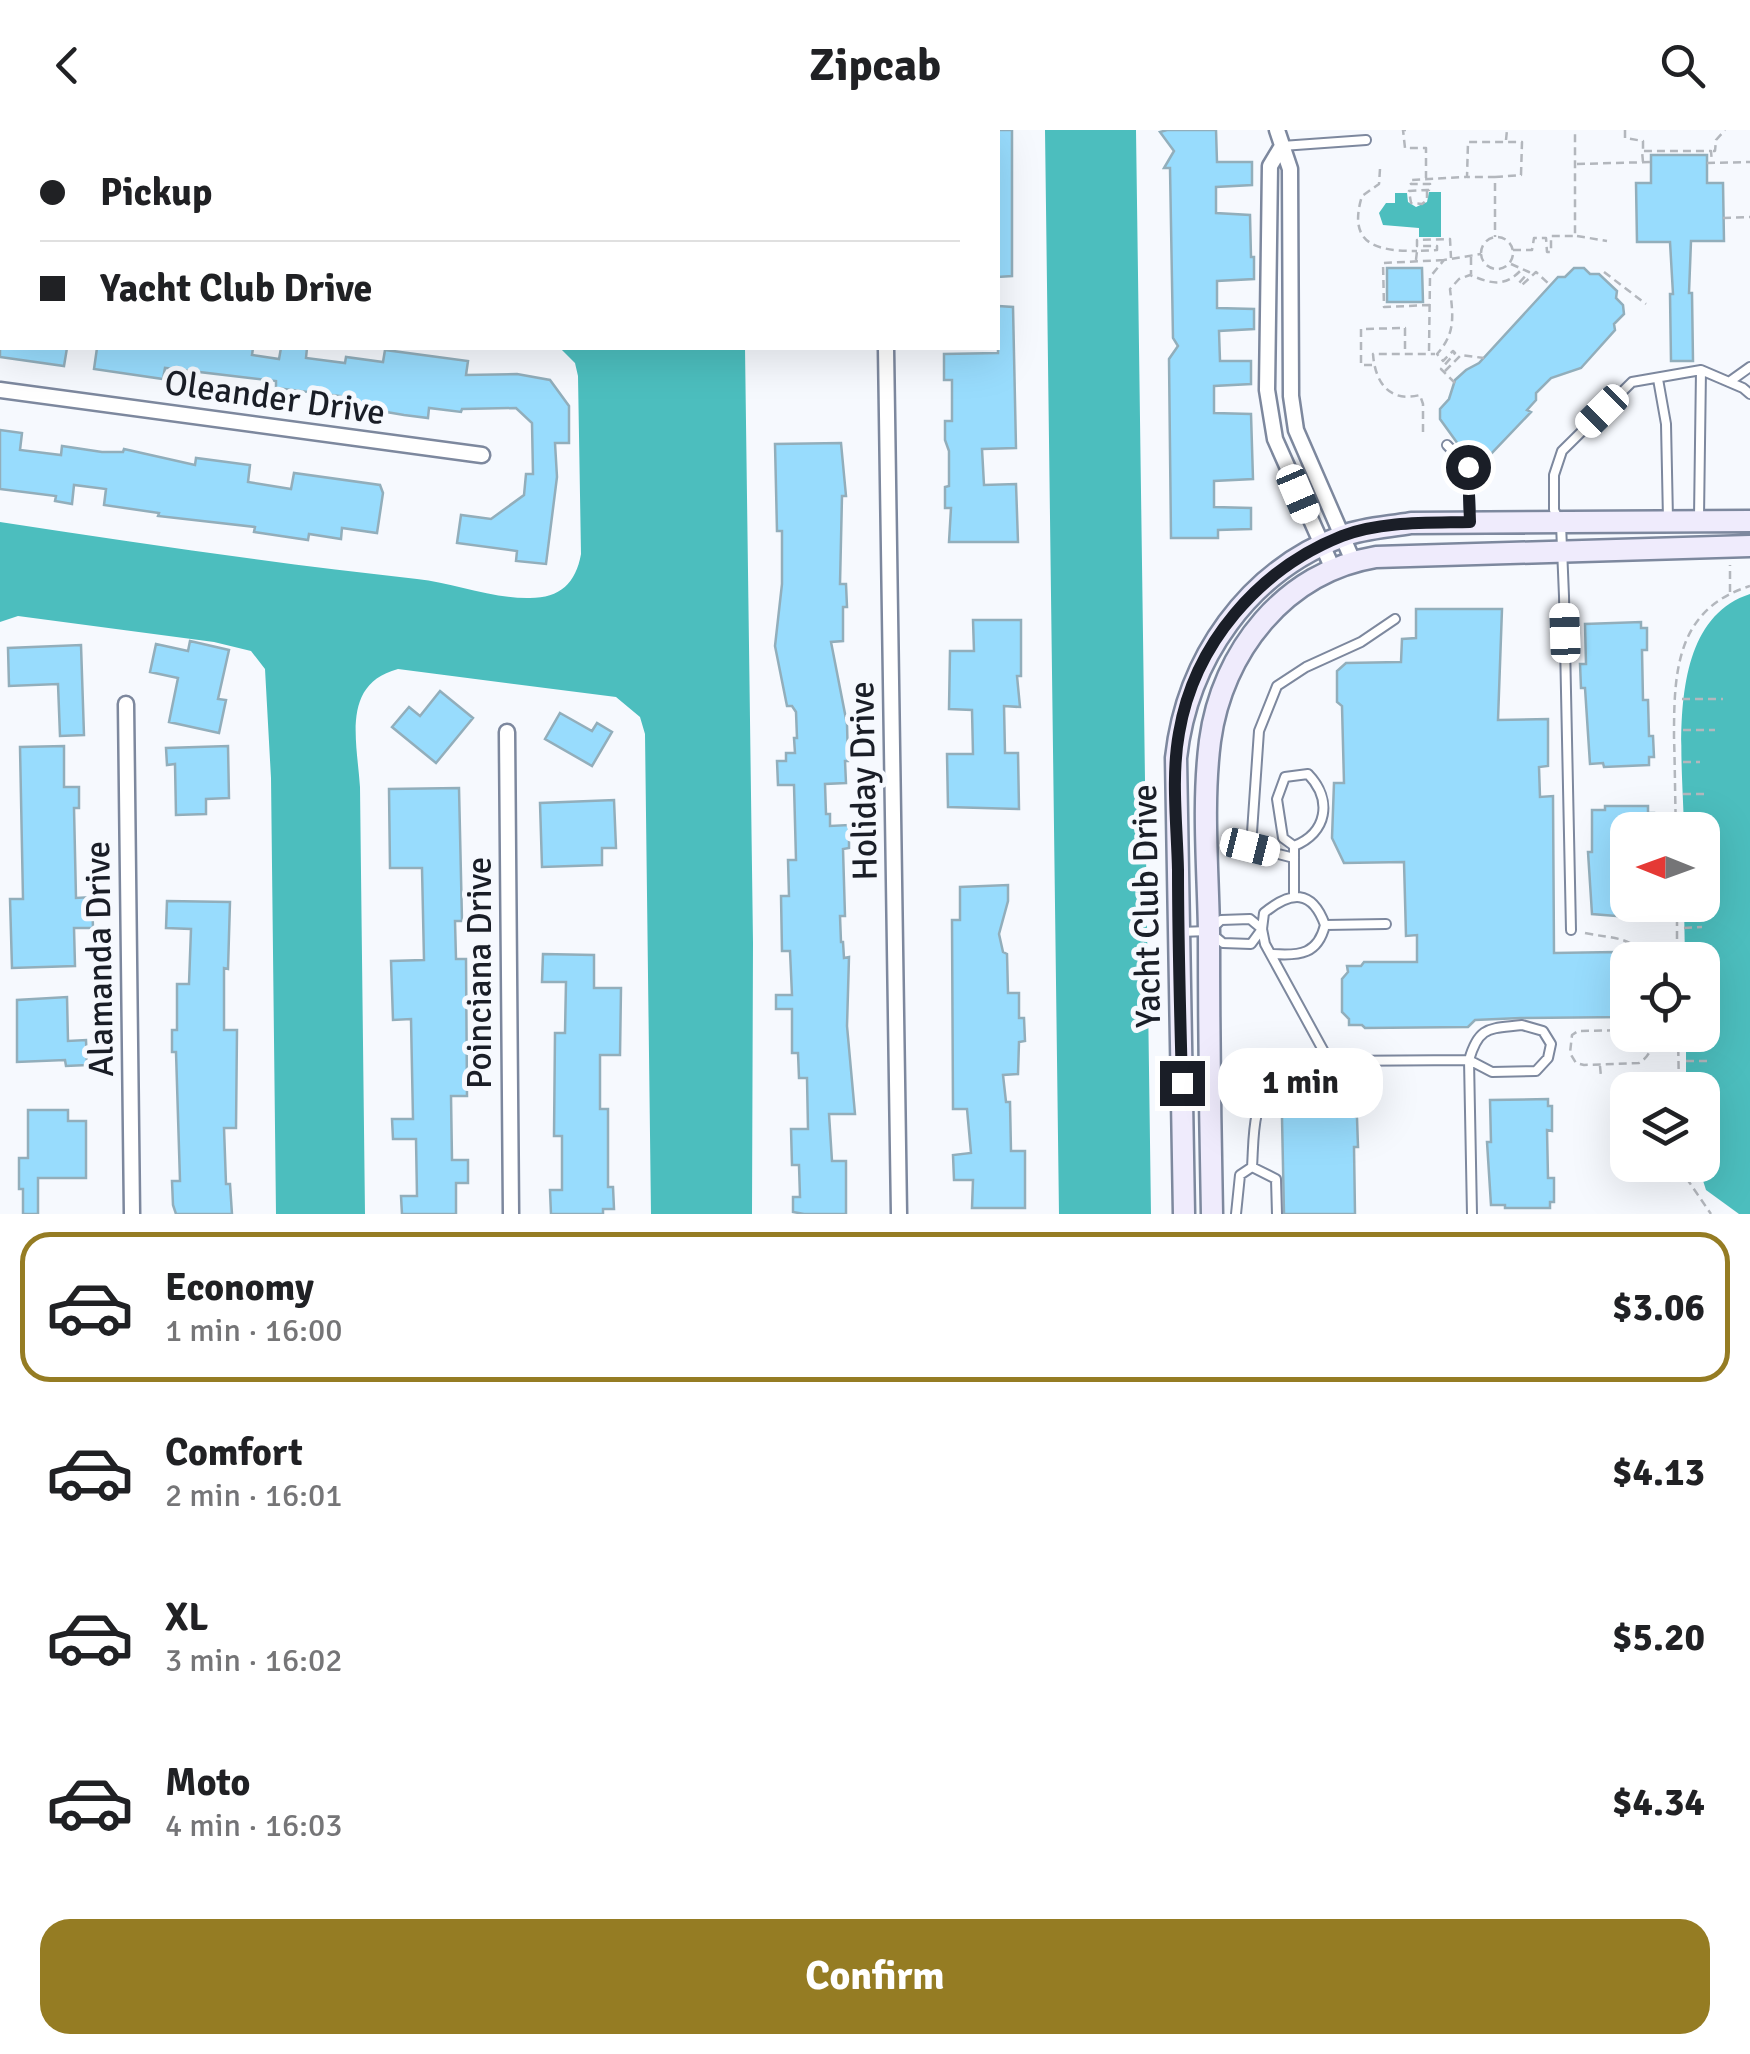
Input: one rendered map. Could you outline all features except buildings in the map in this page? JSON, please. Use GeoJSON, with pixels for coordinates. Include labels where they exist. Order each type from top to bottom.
{"type":"FeatureCollection","features":[{"type":"Feature","properties":{"kind":"street"},"geometry":{"type":"LineString","coordinates":[[1276,130],[1290,169],[1290,396],[1296,430],[1353,560]]}},
{"type":"Feature","properties":{"kind":"street"},"geometry":{"type":"LineString","coordinates":[[1282,146],[1270,166],[1267,390],[1275,438],[1332,568]]}},
{"type":"Feature","properties":{"kind":"street","name":"Holiday Drive"},"geometry":{"type":"LineString","coordinates":[[886,350],[899,1214]]}},
{"type":"Feature","properties":{"kind":"street","name":"Oleander Drive"},"geometry":{"type":"LineString","coordinates":[[0,390],[482,455]]}},
{"type":"Feature","properties":{"kind":"street"},"geometry":{"type":"LineString","coordinates":[[1275,438],[1296,430]]}},
{"type":"Feature","properties":{"kind":"street","name":"Yacht Club Drive"},"geometry":{"type":"LineString","coordinates":[[1184,1214],[1176,758],[1186,703],[1212,644],[1230,618],[1275,575],[1344,535],[1411,524],[1750,521]]}},
{"type":"Feature","properties":{"kind":"street","name":"Yacht Club Drive"},"geometry":{"type":"LineString","coordinates":[[1212,1214],[1208,778],[1216,713],[1256,627],[1278,604],[1332,568],[1353,560],[1750,546]]}},
{"type":"Feature","properties":{"kind":"street","name":"Alamanda Drive"},"geometry":{"type":"LineString","coordinates":[[126,704],[132,1214]]}},
{"type":"Feature","properties":{"kind":"street","name":"Poinciana Drive"},"geometry":{"type":"LineString","coordinates":[[508,732],[511,1214]]}},
{"type":"Feature","properties":{"kind":"lane"},"geometry":{"type":"LineString","coordinates":[[1282,146],[1366,140]]}},
{"type":"Feature","properties":{"kind":"lane"},"geometry":{"type":"LineString","coordinates":[[1730,382],[1750,367]]}},
{"type":"Feature","properties":{"kind":"lane"},"geometry":{"type":"LineString","coordinates":[[1700,522],[1701,370]]}},
{"type":"Feature","properties":{"kind":"lane"},"geometry":{"type":"LineString","coordinates":[[1571,930],[1562,553],[1560,524],[1554,510],[1554,475],[1562,451],[1632,382],[1701,370],[1750,394]]}},
{"type":"Feature","properties":{"kind":"lane"},"geometry":{"type":"LineString","coordinates":[[1658,379],[1666,424],[1668,522]]}},
{"type":"Feature","properties":{"kind":"lane"},"geometry":{"type":"LineString","coordinates":[[1446,444],[1468,467],[1470,522]]}},
{"type":"Feature","properties":{"kind":"lane"},"geometry":{"type":"LineString","coordinates":[[1294,858],[1250,847],[1258,731],[1277,686],[1306,666],[1361,642],[1395,620]]}},
{"type":"Feature","properties":{"kind":"lane"},"geometry":{"type":"LineString","coordinates":[[1308,774],[1318,784],[1322,822],[1313,838],[1294,846],[1284,838],[1277,799],[1286,777],[1308,774]]}},
{"type":"Feature","properties":{"kind":"lane"},"geometry":{"type":"LineString","coordinates":[[1294,846],[1294,896]]}},
{"type":"Feature","properties":{"kind":"lane"},"geometry":{"type":"LineString","coordinates":[[1325,925],[1314,903],[1294,896],[1279,900],[1264,913],[1262,929],[1266,944],[1329,1061]]}},
{"type":"Feature","properties":{"kind":"lane"},"geometry":{"type":"LineString","coordinates":[[1178,932],[1209,931],[1228,919],[1250,919],[1262,929]]}},
{"type":"Feature","properties":{"kind":"lane"},"geometry":{"type":"LineString","coordinates":[[1325,925],[1386,924]]}},
{"type":"Feature","properties":{"kind":"lane"},"geometry":{"type":"LineString","coordinates":[[1274,954],[1299,956],[1310,952],[1325,925]]}},
{"type":"Feature","properties":{"kind":"lane"},"geometry":{"type":"LineString","coordinates":[[1209,931],[1223,943],[1250,944],[1262,929]]}},
{"type":"Feature","properties":{"kind":"lane"},"geometry":{"type":"LineString","coordinates":[[1252,1167],[1254,1128],[1262,1100],[1276,1081],[1317,1070],[1329,1061],[1469,1060],[1492,1072],[1536,1070],[1548,1058],[1552,1044],[1543,1031],[1522,1024],[1494,1026],[1474,1042],[1469,1060],[1472,1214]]}},
{"type":"Feature","properties":{"kind":"lane"},"geometry":{"type":"LineString","coordinates":[[1236,1214],[1240,1175],[1252,1167],[1276,1179],[1276,1214]]}},
{"type":"Feature","properties":{"kind":"path"},"geometry":{"type":"LineString","coordinates":[[1406,130],[1404,148],[1426,148],[1426,180]]}},
{"type":"Feature","properties":{"kind":"path"},"geometry":{"type":"LineString","coordinates":[[1506,142],[1507,130]]}},
{"type":"Feature","properties":{"kind":"path"},"geometry":{"type":"LineString","coordinates":[[1574,130],[1576,236]]}},
{"type":"Feature","properties":{"kind":"path"},"geometry":{"type":"LineString","coordinates":[[1625,130],[1625,138],[1643,141],[1642,162]]}},
{"type":"Feature","properties":{"kind":"path"},"geometry":{"type":"LineString","coordinates":[[1642,150],[1715,151],[1716,140],[1724,130]]}},
{"type":"Feature","properties":{"kind":"path"},"geometry":{"type":"LineString","coordinates":[[1427,190],[1430,184],[1411,184],[1410,180],[1426,180],[1495,177],[1521,175],[1522,142],[1468,142],[1467,178]]}},
{"type":"Feature","properties":{"kind":"path"},"geometry":{"type":"LineString","coordinates":[[1711,151],[1710,163],[1750,162]]}},
{"type":"Feature","properties":{"kind":"path"},"geometry":{"type":"LineString","coordinates":[[1574,164],[1651,162]]}},
{"type":"Feature","properties":{"kind":"path"},"geometry":{"type":"LineString","coordinates":[[1380,169],[1379,184],[1362,196],[1358,224],[1364,238],[1374,247],[1386,250],[1437,250],[1437,246],[1417,246],[1417,240],[1450,239],[1451,259]]}},
{"type":"Feature","properties":{"kind":"path"},"geometry":{"type":"LineString","coordinates":[[1495,177],[1496,237]]}},
{"type":"Feature","properties":{"kind":"path"},"geometry":{"type":"LineString","coordinates":[[1723,218],[1750,217]]}},
{"type":"Feature","properties":{"kind":"path"},"geometry":{"type":"LineString","coordinates":[[1512,250],[1532,250],[1534,238],[1546,238],[1547,252],[1551,252],[1551,236],[1607,240]]}},
{"type":"Feature","properties":{"kind":"path"},"geometry":{"type":"LineString","coordinates":[[1496,237],[1506,239],[1512,250],[1510,263],[1501,269],[1491,268],[1481,254],[1486,241],[1496,237]]}},
{"type":"Feature","properties":{"kind":"path"},"geometry":{"type":"LineString","coordinates":[[1416,262],[1417,250]]}},
{"type":"Feature","properties":{"kind":"path"},"geometry":{"type":"LineString","coordinates":[[1430,306],[1384,307],[1384,263],[1481,254]]}},
{"type":"Feature","properties":{"kind":"path"},"geometry":{"type":"LineString","coordinates":[[1471,256],[1472,276]]}},
{"type":"Feature","properties":{"kind":"path"},"geometry":{"type":"LineString","coordinates":[[1430,354],[1430,277],[1444,260]]}},
{"type":"Feature","properties":{"kind":"path"},"geometry":{"type":"LineString","coordinates":[[1510,263],[1529,272],[1520,282],[1522,285],[1536,272],[1550,285]]}},
{"type":"Feature","properties":{"kind":"path"},"geometry":{"type":"LineString","coordinates":[[1423,432],[1420,395],[1397,396],[1382,388],[1374,374],[1373,354],[1437,354],[1450,339],[1454,316],[1450,289],[1459,279],[1472,276],[1502,284],[1514,279],[1523,268]]}},
{"type":"Feature","properties":{"kind":"path"},"geometry":{"type":"LineString","coordinates":[[1604,272],[1646,304]]}},
{"type":"Feature","properties":{"kind":"path"},"geometry":{"type":"LineString","coordinates":[[1374,364],[1361,365],[1361,329],[1405,328],[1405,354]]}},
{"type":"Feature","properties":{"kind":"path"},"geometry":{"type":"LineString","coordinates":[[1437,354],[1443,361],[1453,351],[1455,354],[1441,368],[1455,383]]}},
{"type":"Feature","properties":{"kind":"path"},"geometry":{"type":"LineString","coordinates":[[1444,372],[1461,355],[1484,358]]}},
{"type":"Feature","properties":{"kind":"path"},"geometry":{"type":"LineString","coordinates":[[1730,564],[1730,592]]}},
{"type":"Feature","properties":{"kind":"path"},"geometry":{"type":"LineString","coordinates":[[1676,812],[1674,684],[1679,654],[1702,616],[1730,592],[1750,586]]}},
{"type":"Feature","properties":{"kind":"path"},"geometry":{"type":"LineString","coordinates":[[1682,699],[1722,699]]}},
{"type":"Feature","properties":{"kind":"path"},"geometry":{"type":"LineString","coordinates":[[1683,730],[1715,730]]}},
{"type":"Feature","properties":{"kind":"path"},"geometry":{"type":"LineString","coordinates":[[1683,762],[1700,762]]}},
{"type":"Feature","properties":{"kind":"path"},"geometry":{"type":"LineString","coordinates":[[1683,794],[1704,794]]}},
{"type":"Feature","properties":{"kind":"path"},"geometry":{"type":"LineString","coordinates":[[1684,928],[1702,927]]}},
{"type":"Feature","properties":{"kind":"path"},"geometry":{"type":"LineString","coordinates":[[1571,930],[1628,940]]}},
{"type":"Feature","properties":{"kind":"path"},"geometry":{"type":"LineString","coordinates":[[1610,1030],[1585,1030],[1572,1036],[1570,1054],[1576,1062],[1639,1063],[1648,1052]]}},
{"type":"Feature","properties":{"kind":"path"},"geometry":{"type":"LineString","coordinates":[[1686,1061],[1708,1061]]}},
{"type":"Feature","properties":{"kind":"path"},"geometry":{"type":"LineString","coordinates":[[1600,1064],[1601,1078]]}},
{"type":"Feature","properties":{"kind":"path"},"geometry":{"type":"LineString","coordinates":[[1689,1182],[1711,1214]]}},
{"type":"Feature","properties":{"kind":"water"},"geometry":{"type":"Polygon","coordinates":[[[1045,130],[1136,130],[1151,1214],[1059,1214],[1045,130]]]}},
{"type":"Feature","properties":{"kind":"water"},"geometry":{"type":"Polygon","coordinates":[[[1429,192],[1441,192],[1441,237],[1419,237],[1419,228],[1383,225],[1379,213],[1386,203],[1395,203],[1395,193],[1407,193],[1408,202],[1416,207],[1427,202],[1429,192]]]}},
{"type":"Feature","properties":{"kind":"water"},"geometry":{"type":"Polygon","coordinates":[[[562,350],[745,350],[753,943],[752,1214],[651,1214],[645,734],[640,717],[616,697],[398,669],[380,676],[368,687],[357,716],[365,1214],[276,1214],[271,778],[265,669],[251,651],[214,642],[18,616],[0,622],[0,522],[431,581],[502,596],[550,595],[571,581],[581,554],[575,363],[562,350]]]}},
{"type":"Feature","properties":{"kind":"water"},"geometry":{"type":"Polygon","coordinates":[[[1750,594],[1750,1214],[1739,1214],[1706,1190],[1703,1182],[1720,1182],[1720,1072],[1686,1072],[1686,1052],[1720,1052],[1720,942],[1685,942],[1684,922],[1720,922],[1720,812],[1684,812],[1682,731],[1691,662],[1703,633],[1722,609],[1750,594]]]}},
{"type":"Feature","properties":{"kind":"route"},"geometry":{"type":"LineString","coordinates":[[1182,1083],[1176,758],[1186,703],[1196,675],[1230,618],[1249,597],[1303,555],[1344,535],[1372,529],[1470,522],[1468,467]]}}]}
